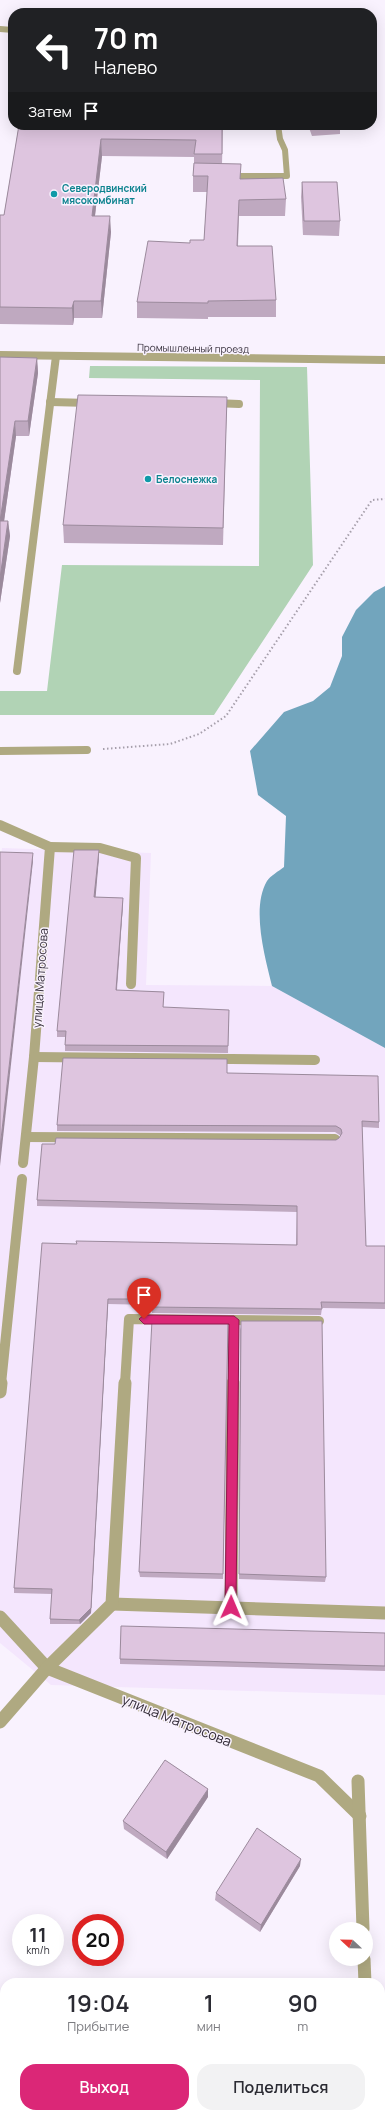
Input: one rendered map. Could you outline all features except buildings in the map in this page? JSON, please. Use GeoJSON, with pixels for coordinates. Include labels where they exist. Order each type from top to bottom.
{"type":"FeatureCollection","features":[{"type":"Feature","properties":{"kind":"street"},"geometry":{"type":"LineString","coordinates":[[224,176],[287,176],[285,150],[280,140],[279,130]]}},
{"type":"Feature","properties":{"kind":"street","name":"Промышленный проезд"},"geometry":{"type":"LineString","coordinates":[[0,355],[385,360]]}},
{"type":"Feature","properties":{"kind":"street"},"geometry":{"type":"LineString","coordinates":[[17,671],[56,356]]}},
{"type":"Feature","properties":{"kind":"street"},"geometry":{"type":"LineString","coordinates":[[50,402],[97,403]]}},
{"type":"Feature","properties":{"kind":"street"},"geometry":{"type":"LineString","coordinates":[[207,403],[239,404]]}},
{"type":"Feature","properties":{"kind":"street"},"geometry":{"type":"LineString","coordinates":[[0,750],[86,750]]}},
{"type":"Feature","properties":{"kind":"street"},"geometry":{"type":"LineString","coordinates":[[0,825],[50,847],[100,848],[136,858],[131,984]]}},
{"type":"Feature","properties":{"kind":"street","name":"улица Матросова"},"geometry":{"type":"LineString","coordinates":[[24,1163],[34,1057],[50,847]]}},
{"type":"Feature","properties":{"kind":"street"},"geometry":{"type":"LineString","coordinates":[[34,1057],[315,1060]]}},
{"type":"Feature","properties":{"kind":"street"},"geometry":{"type":"LineString","coordinates":[[26,1137],[335,1139]]}},
{"type":"Feature","properties":{"kind":"street"},"geometry":{"type":"LineString","coordinates":[[0,1392],[22,1179]]}},
{"type":"Feature","properties":{"kind":"street"},"geometry":{"type":"LineString","coordinates":[[0,1722],[47,1668],[112,1604],[129,1319],[319,1321]]}},
{"type":"Feature","properties":{"kind":"street"},"geometry":{"type":"LineString","coordinates":[[231,1607],[234,1320]]}},
{"type":"Feature","properties":{"kind":"street"},"geometry":{"type":"LineString","coordinates":[[112,1604],[385,1613]]}},
{"type":"Feature","properties":{"kind":"street","name":"улица Матросова"},"geometry":{"type":"LineString","coordinates":[[0,1617],[47,1668],[319,1776],[360,1816]]}},
{"type":"Feature","properties":{"kind":"street"},"geometry":{"type":"LineString","coordinates":[[358,1781],[363,1922]]}},
{"type":"Feature","properties":{"kind":"street"},"geometry":{"type":"LineString","coordinates":[[364,1966],[365,1978]]}},
{"type":"Feature","properties":{"kind":"path"},"geometry":{"type":"LineString","coordinates":[[86,750],[170,744],[199,734],[226,716],[372,500],[385,500]]}},
{"type":"Feature","properties":{"kind":"shaded area"},"geometry":{"type":"Polygon","coordinates":[[[2,848],[151,853],[146,985],[272,986],[385,1048],[385,1695],[51,1685],[0,1643],[0,863],[2,848]]]}},
{"type":"Feature","properties":{"kind":"green space"},"geometry":{"type":"Polygon","coordinates":[[[90,366],[307,367],[313,565],[214,715],[0,715],[0,691],[47,691],[62,565],[259,566],[260,380],[89,378],[90,366]]]}},
{"type":"Feature","properties":{"kind":"water"},"geometry":{"type":"Polygon","coordinates":[[[385,586],[385,1048],[272,986],[263,947],[260,905],[262,892],[268,879],[284,867],[286,816],[258,795],[250,751],[284,712],[313,701],[330,687],[342,656],[342,637],[356,610],[374,592],[385,586]]]}},
{"type":"Feature","properties":{"kind":"place","name":"Северодвинский мясокомбинат"},"geometry":{"type":"Point","coordinates":[54,194]}},
{"type":"Feature","properties":{"kind":"place","name":"Белоснежка"},"geometry":{"type":"Point","coordinates":[148,479]}},
{"type":"Feature","properties":{"kind":"route"},"geometry":{"type":"LineString","coordinates":[[144,1319],[234,1320],[231,1607]]}}]}
